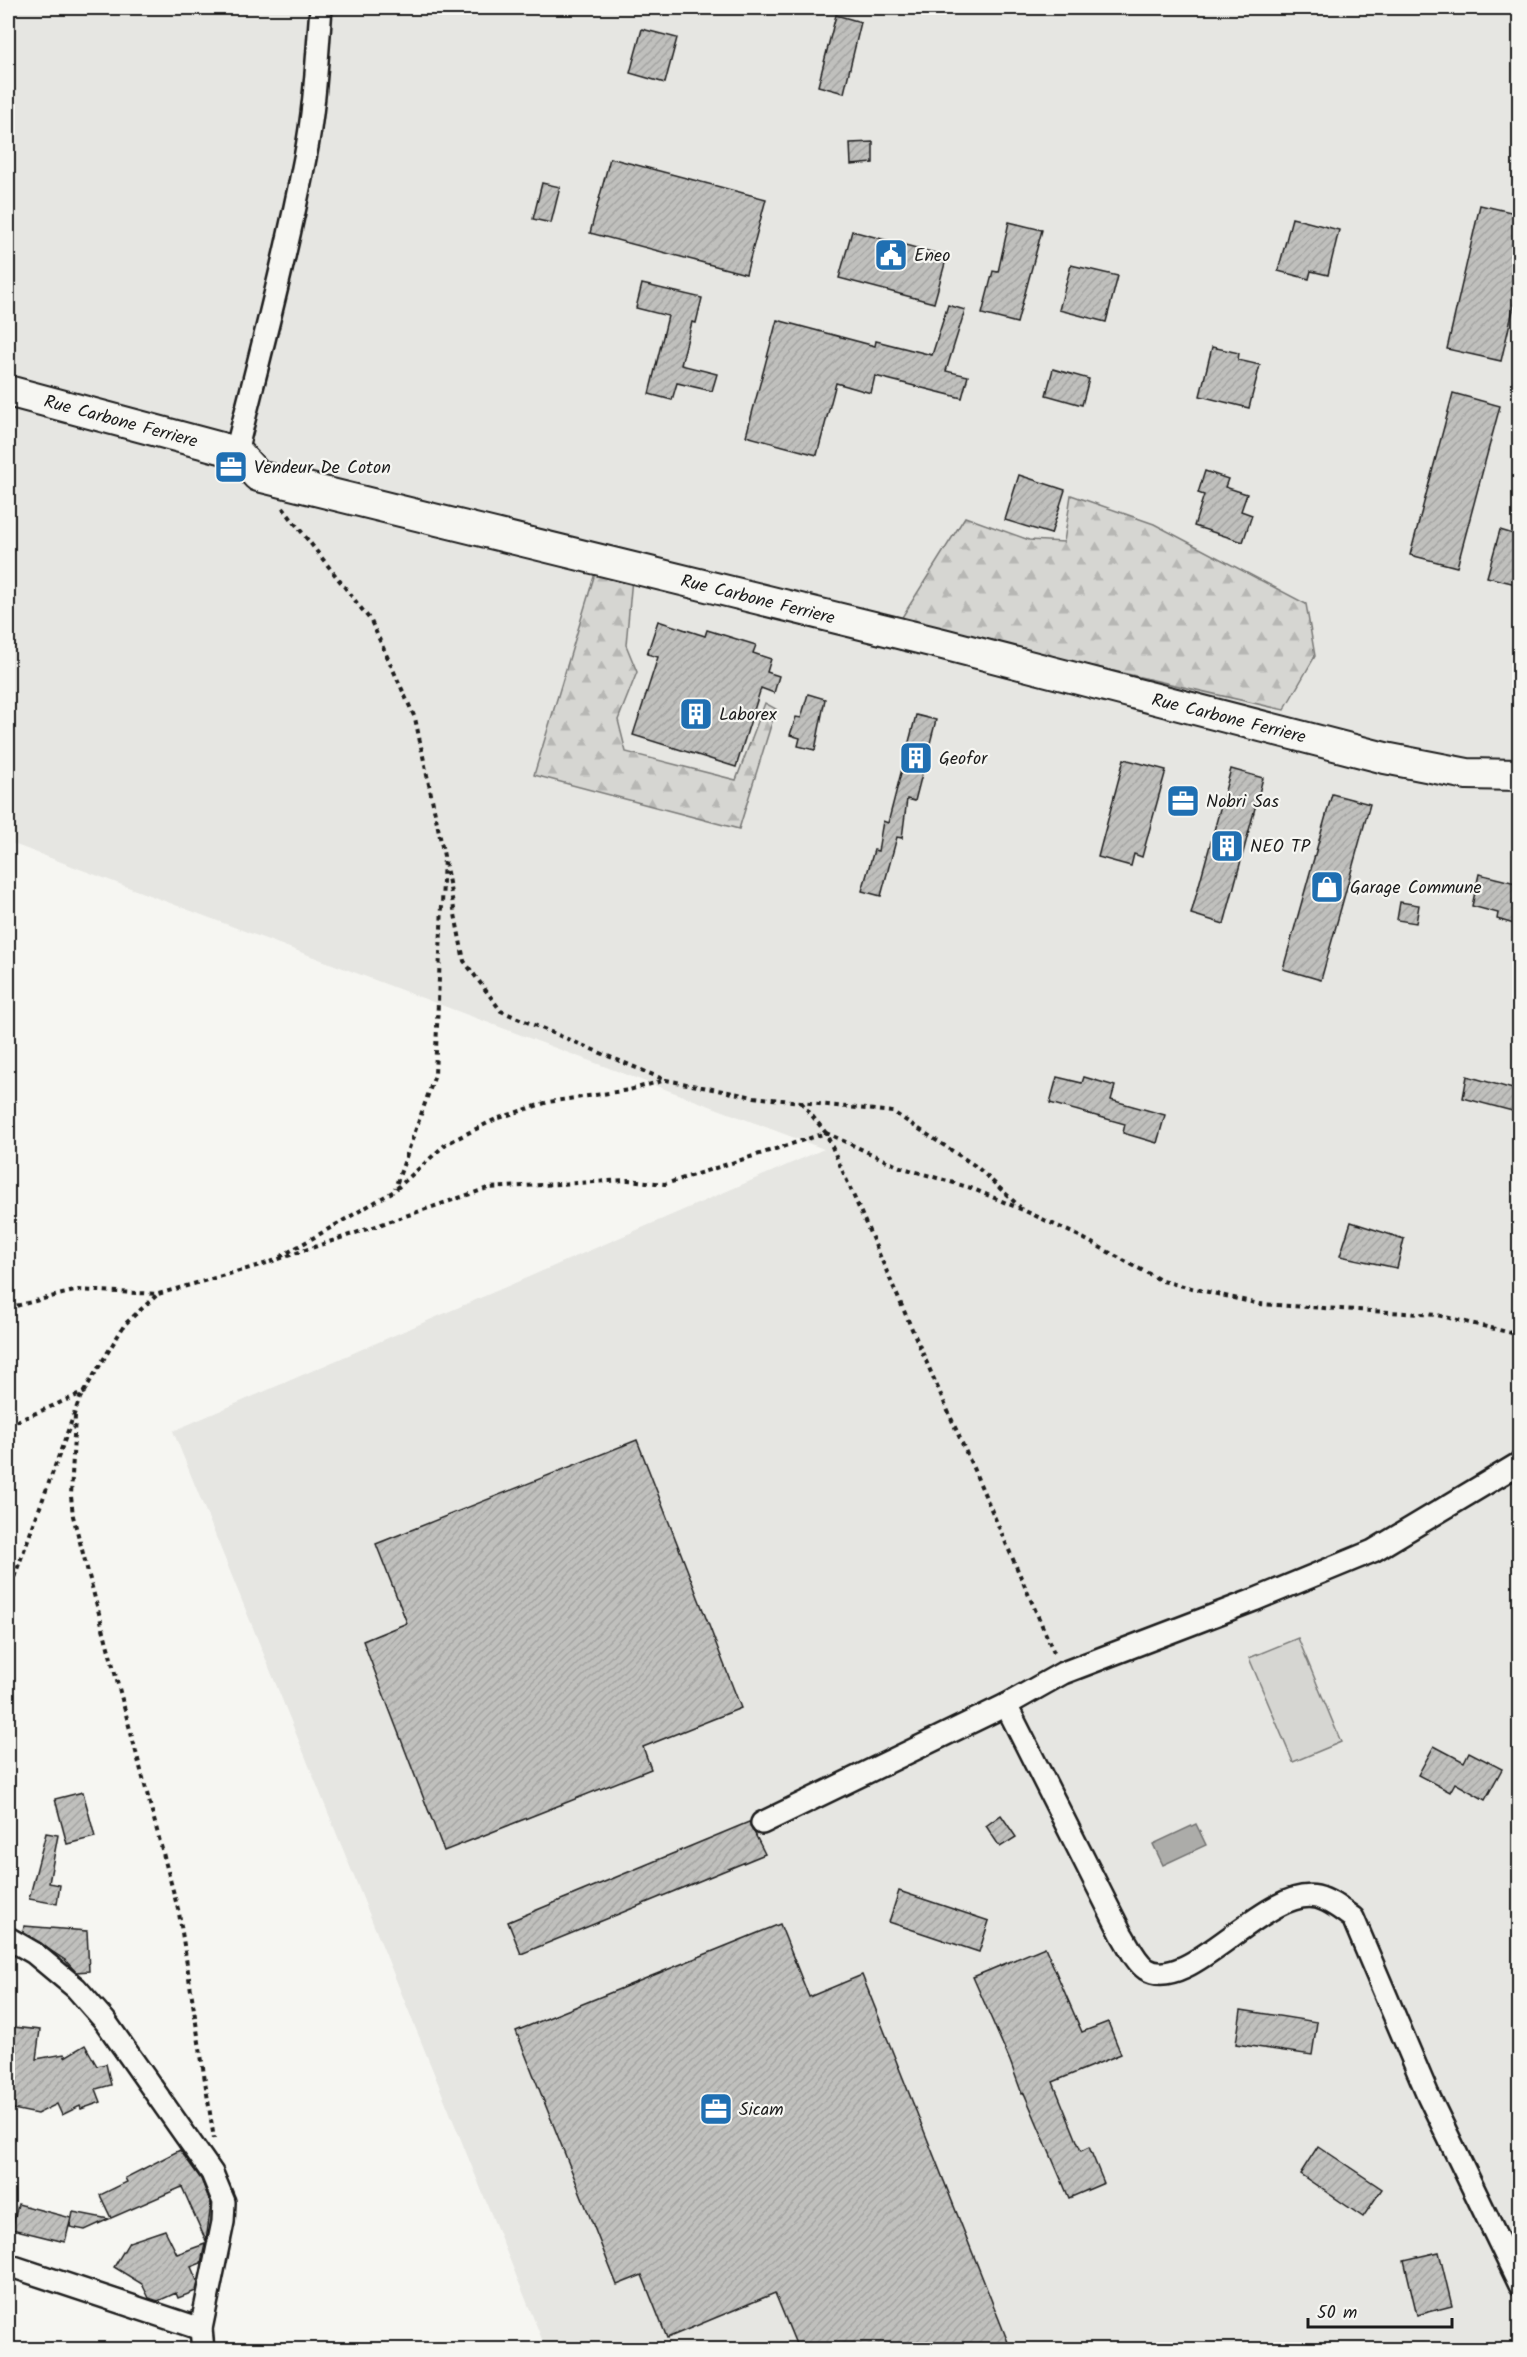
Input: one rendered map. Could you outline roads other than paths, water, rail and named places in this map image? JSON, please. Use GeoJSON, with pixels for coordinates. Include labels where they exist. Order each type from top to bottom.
{"type":"FeatureCollection","features":[{"type":"Feature","properties":{"kind":"street"},"geometry":{"type":"LineString","coordinates":[[236,452],[269,322],[306,156],[316,82],[321,8]]}},
{"type":"Feature","properties":{"kind":"street","name":"Rue Carbone Ferriere"},"geometry":{"type":"LineString","coordinates":[[8,391],[236,452],[258,476],[943,644],[1385,758],[1467,774],[1520,775]]}},
{"type":"Feature","properties":{"kind":"street"},"geometry":{"type":"LineString","coordinates":[[762,1823],[1006,1704],[1063,1673],[1254,1600],[1373,1551],[1520,1463]]}},
{"type":"Feature","properties":{"kind":"street"},"geometry":{"type":"LineString","coordinates":[[1006,1704],[1122,1935],[1133,1955],[1146,1968],[1161,1975],[1180,1970],[1269,1911],[1294,1899],[1316,1897],[1334,1904],[1353,1918],[1428,2095],[1520,2285]]}},
{"type":"Feature","properties":{"kind":"street"},"geometry":{"type":"LineString","coordinates":[[8,1938],[34,1953],[67,1981],[105,2021],[213,2173],[224,2202],[223,2223],[202,2339],[8,2265]]}},
{"type":"Feature","properties":{"kind":"place","name":"Eneo"},"geometry":{"type":"Point","coordinates":[891,255]}},
{"type":"Feature","properties":{"kind":"place","name":"Vendeur De Coton"},"geometry":{"type":"Point","coordinates":[231,467]}},
{"type":"Feature","properties":{"kind":"place","name":"Laborex"},"geometry":{"type":"Point","coordinates":[696,714]}},
{"type":"Feature","properties":{"kind":"place","name":"Geofor"},"geometry":{"type":"Point","coordinates":[916,758]}},
{"type":"Feature","properties":{"kind":"place","name":"Nobri Sas"},"geometry":{"type":"Point","coordinates":[1183,801]}},
{"type":"Feature","properties":{"kind":"place","name":"NEO TP"},"geometry":{"type":"Point","coordinates":[1227,846]}},
{"type":"Feature","properties":{"kind":"place","name":"Garage Commune"},"geometry":{"type":"Point","coordinates":[1327,887]}},
{"type":"Feature","properties":{"kind":"place","name":"Sicam"},"geometry":{"type":"Point","coordinates":[716,2109]}}]}
